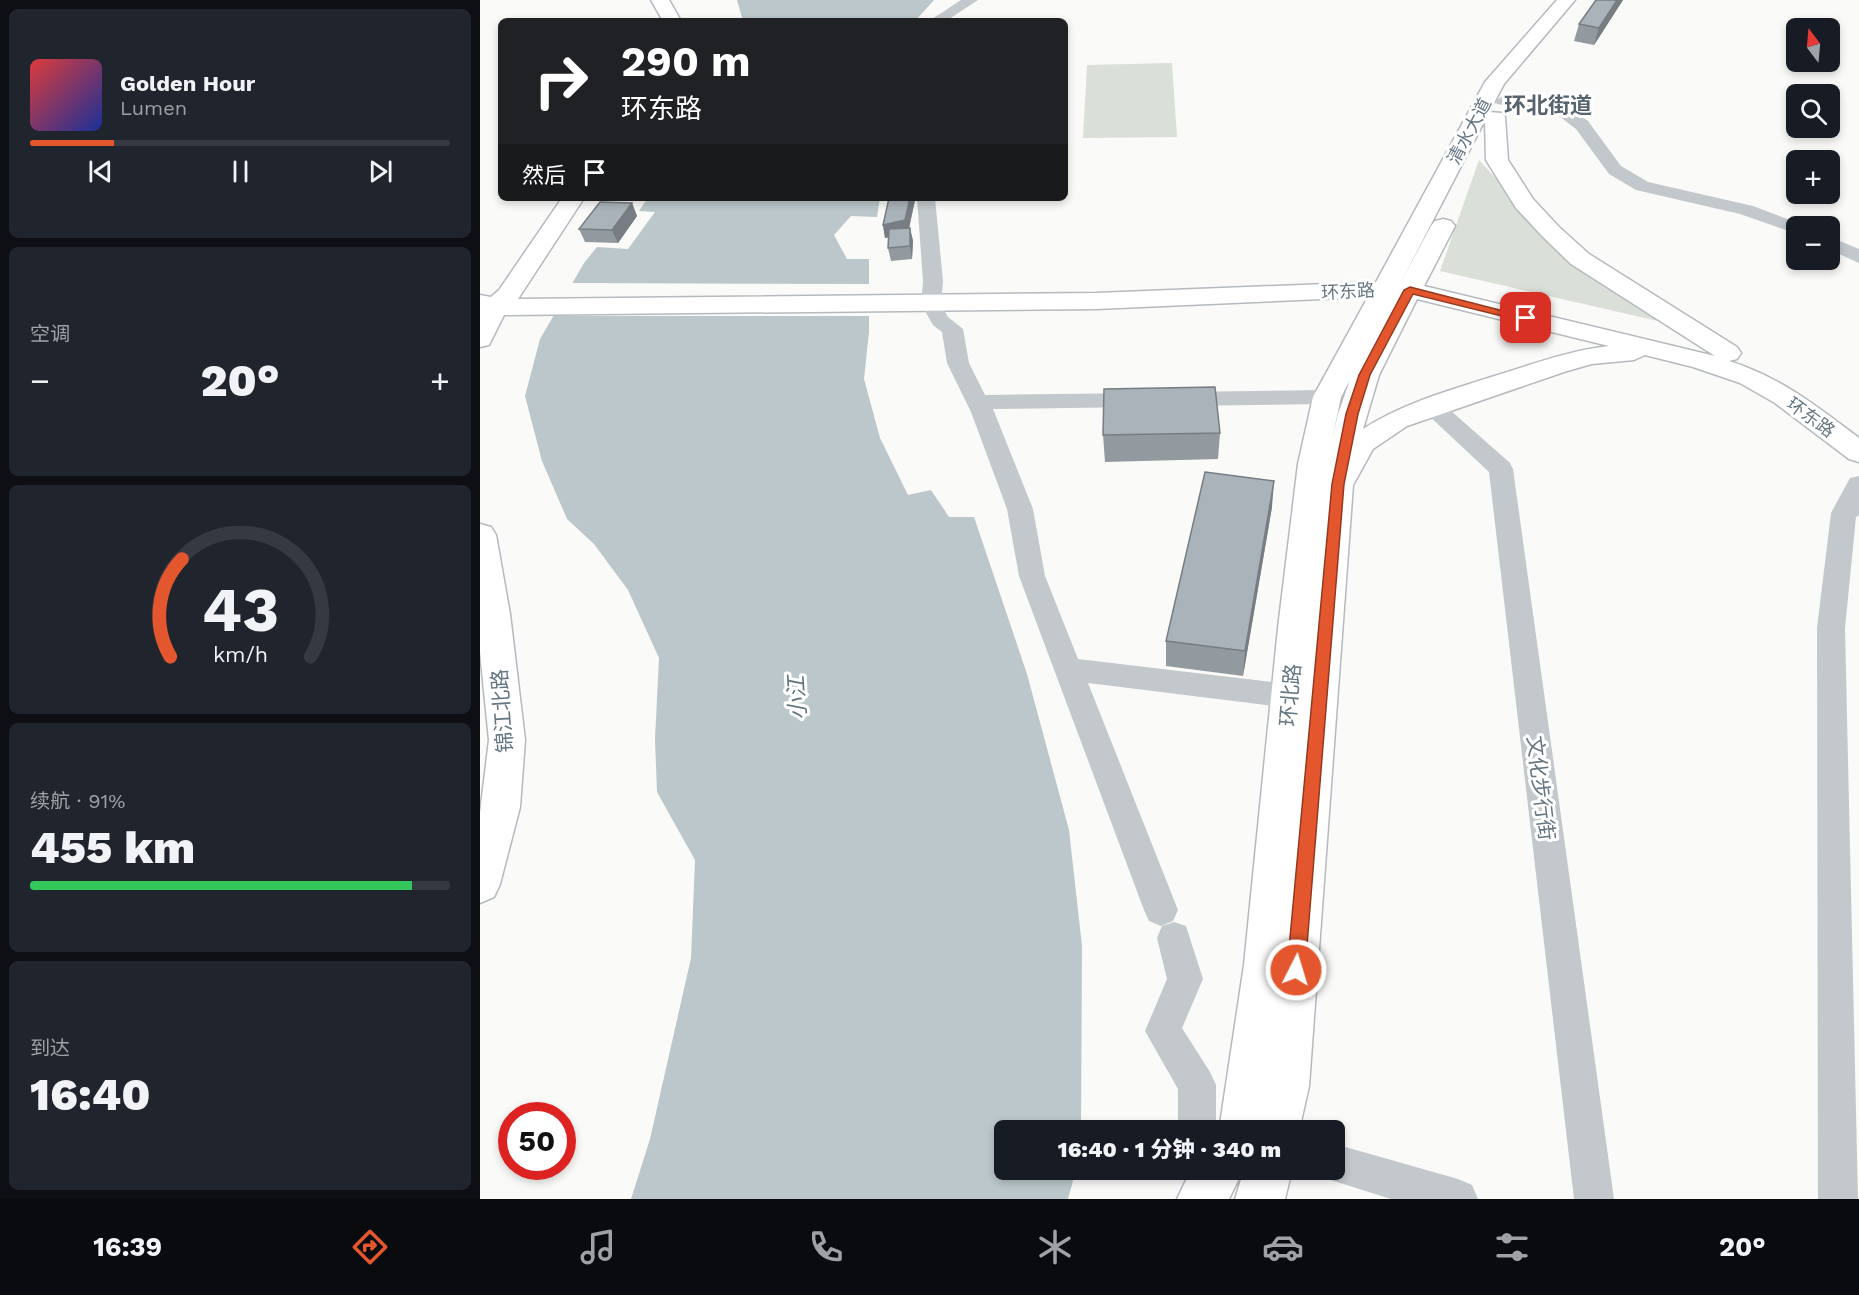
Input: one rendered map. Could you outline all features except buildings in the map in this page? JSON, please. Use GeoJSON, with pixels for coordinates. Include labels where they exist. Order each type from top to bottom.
{"type":"FeatureCollection","features":[{"type":"Feature","properties":{"kind":"main road"},"geometry":{"type":"LineString","coordinates":[[644,0],[654,18]]}},
{"type":"Feature","properties":{"kind":"main road"},"geometry":{"type":"LineString","coordinates":[[660,0],[670,18]]}},
{"type":"Feature","properties":{"kind":"main road","name":"清水大道"},"geometry":{"type":"LineString","coordinates":[[1400,283],[1495,82],[1566,0]]}},
{"type":"Feature","properties":{"kind":"main road","name":"清水大道"},"geometry":{"type":"LineString","coordinates":[[1400,283],[1456,198],[1499,109],[1514,84],[1585,0]]}},
{"type":"Feature","properties":{"kind":"main road"},"geometry":{"type":"LineString","coordinates":[[1499,109],[1497,160],[1524,203],[1551,232],[1580,259],[1728,353]]}},
{"type":"Feature","properties":{"kind":"main road"},"geometry":{"type":"LineString","coordinates":[[480,339],[489,302],[553,201]]}},
{"type":"Feature","properties":{"kind":"main road"},"geometry":{"type":"LineString","coordinates":[[489,302],[571,201]]}},
{"type":"Feature","properties":{"kind":"main road","name":"环东路"},"geometry":{"type":"LineString","coordinates":[[1400,283],[1702,361],[1750,377],[1785,397],[1859,452]]}},
{"type":"Feature","properties":{"kind":"main road","name":"环东路"},"geometry":{"type":"LineString","coordinates":[[489,302],[556,299],[922,298],[1096,301],[1400,283],[1667,334],[1728,353],[1779,376],[1859,430]]}},
{"type":"Feature","properties":{"kind":"main road","name":"环北路"},"geometry":{"type":"LineString","coordinates":[[1244,1120],[1265,965],[1295,628],[1313,464],[1327,397],[1400,283]]}},
{"type":"Feature","properties":{"kind":"main road","name":"环北路"},"geometry":{"type":"LineString","coordinates":[[1278,1120],[1286,1086],[1338,484],[1352,414],[1400,283]]}},
{"type":"Feature","properties":{"kind":"main road"},"geometry":{"type":"LineString","coordinates":[[1338,484],[1362,443],[1397,420],[1501,383],[1592,356],[1665,352]]}},
{"type":"Feature","properties":{"kind":"main road","name":"锦江北路"},"geometry":{"type":"LineString","coordinates":[[480,536],[493,614],[507,740],[501,807],[480,884]]}},
{"type":"Feature","properties":{"kind":"main road"},"geometry":{"type":"LineString","coordinates":[[1201,1199],[1213,1180]]}},
{"type":"Feature","properties":{"kind":"main road"},"geometry":{"type":"LineString","coordinates":[[1258,1199],[1263,1193],[1266,1180]]}},
{"type":"Feature","properties":{"kind":"street"},"geometry":{"type":"LineString","coordinates":[[941,18],[971,0]]}},
{"type":"Feature","properties":{"kind":"street"},"geometry":{"type":"LineString","coordinates":[[1499,109],[1560,109],[1582,125],[1615,170],[1642,186],[1746,210],[1786,224]]}},
{"type":"Feature","properties":{"kind":"street"},"geometry":{"type":"LineString","coordinates":[[926,201],[922,298],[940,321],[952,330],[958,363],[978,402],[1020,509],[1032,576],[1167,924],[1185,979],[1163,1031],[1197,1085],[1197,1120]]}},
{"type":"Feature","properties":{"kind":"street"},"geometry":{"type":"LineString","coordinates":[[1840,248],[1859,257]]}},
{"type":"Feature","properties":{"kind":"street"},"geometry":{"type":"LineString","coordinates":[[978,402],[1327,397]]}},
{"type":"Feature","properties":{"kind":"street","name":"文化步行街"},"geometry":{"type":"LineString","coordinates":[[1433,407],[1501,469],[1594,1199]]}},
{"type":"Feature","properties":{"kind":"street"},"geometry":{"type":"LineString","coordinates":[[1838,1199],[1831,628],[1852,508],[1859,484]]}},
{"type":"Feature","properties":{"kind":"street"},"geometry":{"type":"LineString","coordinates":[[1067,669],[1290,696]]}},
{"type":"Feature","properties":{"kind":"street"},"geometry":{"type":"LineString","coordinates":[[1345,1166],[1458,1199]]}},
{"type":"Feature","properties":{"kind":"shaded area"},"geometry":{"type":"Polygon","coordinates":[[[1172,63],[1177,137],[1083,138],[1087,65],[1172,63]]]}},
{"type":"Feature","properties":{"kind":"shaded area"},"geometry":{"type":"Polygon","coordinates":[[[1479,160],[1540,226],[1662,322],[1440,271],[1479,160]]]}},
{"type":"Feature","properties":{"kind":"water"},"geometry":{"type":"Polygon","coordinates":[[[737,0],[934,0],[918,18],[742,18],[737,0]]]}},
{"type":"Feature","properties":{"kind":"water","name":"小江"},"geometry":{"type":"Polygon","coordinates":[[[647,201],[880,201],[877,217],[851,216],[834,235],[847,259],[869,259],[869,332],[864,379],[880,438],[908,495],[931,490],[949,517],[974,517],[1027,674],[1069,830],[1082,946],[1081,1120],[994,1120],[994,1180],[1073,1180],[1068,1199],[631,1199],[650,1139],[691,958],[695,860],[657,792],[655,739],[659,658],[628,590],[594,544],[567,519],[542,461],[525,396],[540,339],[584,263],[597,247],[628,249],[655,212],[639,211],[647,201]]]}},
{"type":"Feature","properties":{"kind":"pier"},"geometry":{"type":"Polygon","coordinates":[[[569,283],[872,284],[872,316],[550,316],[569,283]]]}},
{"type":"Feature","properties":{"kind":"district","name":"环北街道"},"geometry":{"type":"Point","coordinates":[1548,105]}},
{"type":"Feature","properties":{"kind":"route"},"geometry":{"type":"LineString","coordinates":[[1296,970],[1338,484],[1352,414],[1365,375],[1410,290],[1526,318]]}}]}
